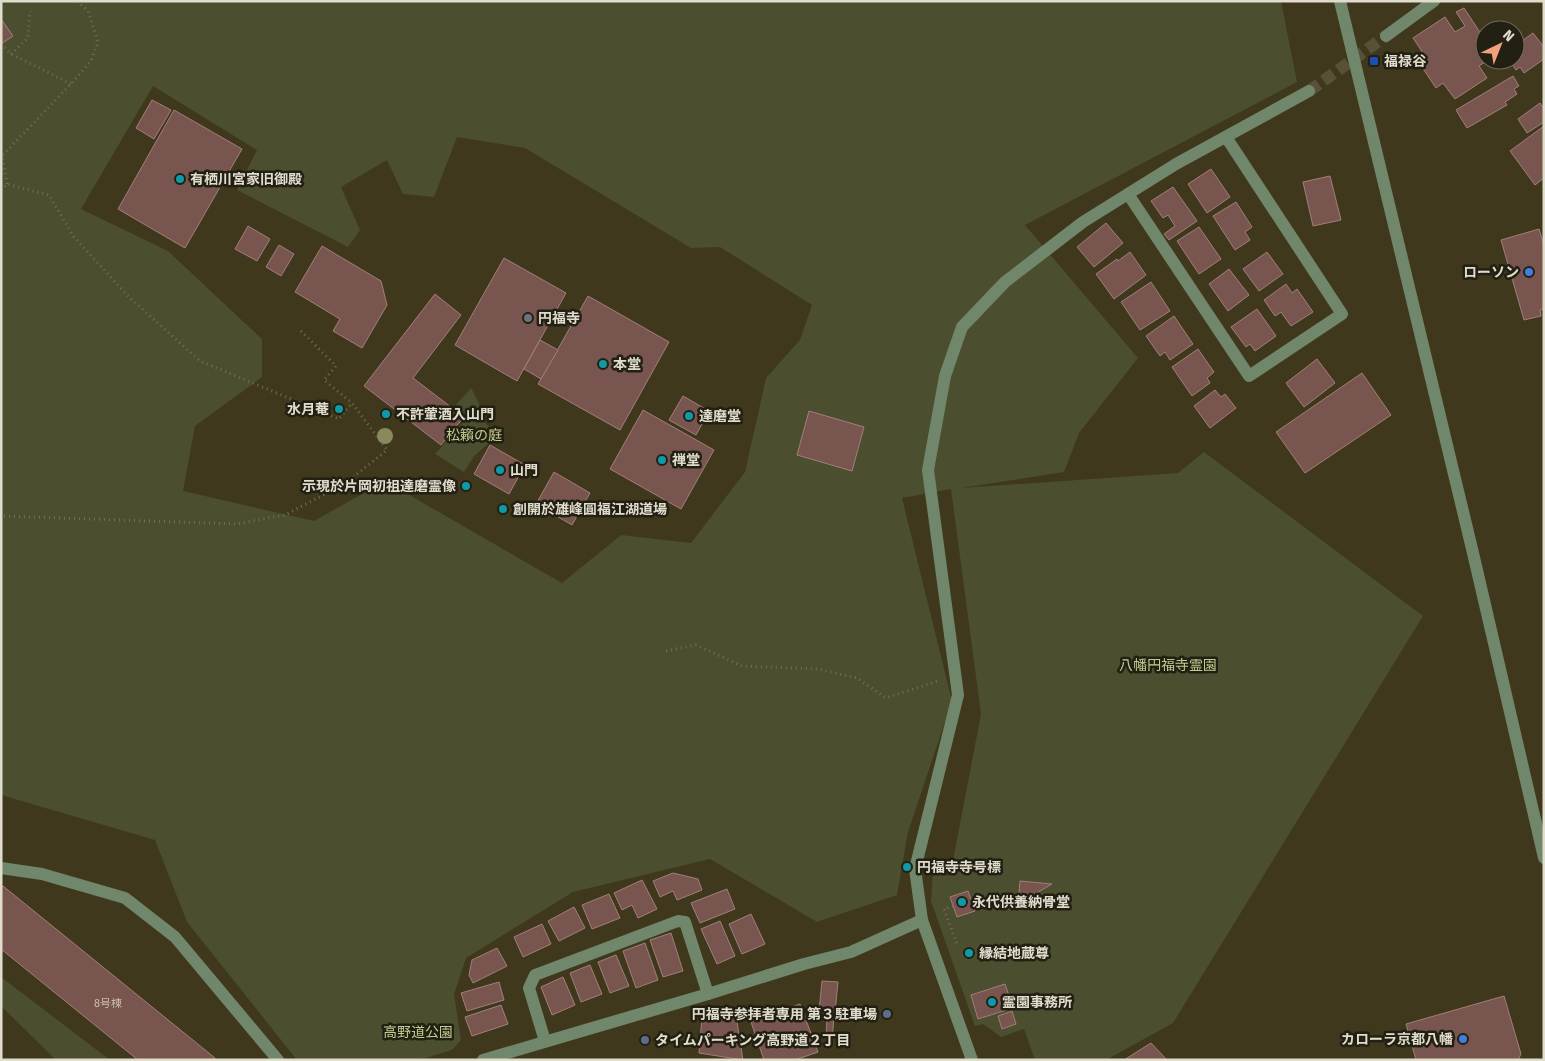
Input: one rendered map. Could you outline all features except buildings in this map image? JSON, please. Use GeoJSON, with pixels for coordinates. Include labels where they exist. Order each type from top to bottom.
{"type":"FeatureCollection","features":[{"type":"Feature","properties":{"kind":"street"},"geometry":{"type":"LineString","coordinates":[[1340,1],[1473,553],[1544,858]]}},
{"type":"Feature","properties":{"kind":"street"},"geometry":{"type":"LineString","coordinates":[[1386,36],[1434,1]]}},
{"type":"Feature","properties":{"kind":"street"},"geometry":{"type":"LineString","coordinates":[[972,1060],[922,920],[916,869],[958,695],[928,470],[945,376],[962,327],[1005,282],[1083,222],[1176,164],[1309,91]]}},
{"type":"Feature","properties":{"kind":"street"},"geometry":{"type":"LineString","coordinates":[[1128,194],[1249,376],[1342,314],[1226,137]]}},
{"type":"Feature","properties":{"kind":"street"},"geometry":{"type":"LineString","coordinates":[[1,868],[42,874],[125,898],[174,937],[278,1060]]}},
{"type":"Feature","properties":{"kind":"street"},"geometry":{"type":"LineString","coordinates":[[483,1060],[804,964],[851,952],[922,920]]}},
{"type":"Feature","properties":{"kind":"street"},"geometry":{"type":"LineString","coordinates":[[545,1041],[529,988],[535,976],[678,921],[685,922],[708,994]]}},
{"type":"Feature","properties":{"kind":"path"},"geometry":{"type":"LineString","coordinates":[[7,184],[2,156],[91,61],[98,42],[88,11],[77,1]]}},
{"type":"Feature","properties":{"kind":"path"},"geometry":{"type":"LineString","coordinates":[[11,54],[28,38],[30,11]]}},
{"type":"Feature","properties":{"kind":"path"},"geometry":{"type":"LineString","coordinates":[[1,44],[11,54],[71,84]]}},
{"type":"Feature","properties":{"kind":"path"},"geometry":{"type":"LineString","coordinates":[[1,190],[7,184]]}},
{"type":"Feature","properties":{"kind":"path"},"geometry":{"type":"LineString","coordinates":[[7,184],[49,195],[74,237],[129,297],[200,361],[339,420],[352,403]]}},
{"type":"Feature","properties":{"kind":"path"},"geometry":{"type":"LineString","coordinates":[[1,516],[236,524],[285,515],[346,483],[387,450],[352,403],[324,380],[336,366],[302,331]]}},
{"type":"Feature","properties":{"kind":"path"},"geometry":{"type":"LineString","coordinates":[[666,651],[696,645],[742,666],[818,669],[857,678],[886,698],[955,675]]}},
{"type":"Feature","properties":{"kind":"path"},"geometry":{"type":"LineString","coordinates":[[953,906],[944,909],[958,947]]}},
{"type":"Feature","properties":{"kind":"green space"},"geometry":{"type":"Polygon","coordinates":[[[1,1],[1281,1],[1297,82],[1025,225],[1138,358],[1079,433],[1064,472],[961,488],[1178,473],[1204,452],[1423,616],[1173,1023],[1106,1060],[1035,1060],[1024,1029],[1001,1037],[983,1024],[975,1026],[931,901],[933,873],[950,876],[981,714],[951,489],[902,498],[952,701],[908,832],[897,895],[817,922],[710,859],[573,892],[466,958],[454,994],[461,1040],[452,1050],[419,1060],[297,1060],[187,922],[155,840],[1,795],[1,1]],[[153,86],[81,209],[168,251],[262,339],[262,377],[195,426],[183,491],[314,521],[385,481],[562,583],[621,535],[691,543],[745,472],[766,378],[800,340],[812,305],[720,247],[691,248],[525,148],[457,137],[434,197],[403,194],[387,160],[341,187],[360,230],[348,247],[237,190],[257,150],[153,86]]]}},
{"type":"Feature","properties":{"kind":"green space","name":"松籟の庭"},"geometry":{"type":"Polygon","coordinates":[[[471,388],[479,403],[480,418],[498,435],[474,456],[464,472],[435,454],[468,417],[456,405],[471,388]]]}},
{"type":"Feature","properties":{"kind":"green space"},"geometry":{"type":"Polygon","coordinates":[[[1,977],[110,1060],[56,1060],[1,1006],[1,977]]]}},
{"type":"Feature","properties":{"kind":"tunnel"},"geometry":{"type":"LineString","coordinates":[[1309,91],[1386,36]]}},
{"type":"Feature","properties":{"kind":"place","name":"福禄谷"},"geometry":{"type":"Point","coordinates":[1374,61]}},
{"type":"Feature","properties":{"kind":"place","name":"有栖川宮家旧御殿"},"geometry":{"type":"Point","coordinates":[180,179]}},
{"type":"Feature","properties":{"kind":"place","name":"ローソン"},"geometry":{"type":"Point","coordinates":[1529,272]}},
{"type":"Feature","properties":{"kind":"place","name":"円福寺"},"geometry":{"type":"Point","coordinates":[528,318]}},
{"type":"Feature","properties":{"kind":"place","name":"本堂"},"geometry":{"type":"Point","coordinates":[603,364]}},
{"type":"Feature","properties":{"kind":"place","name":"水月菴"},"geometry":{"type":"Point","coordinates":[339,409]}},
{"type":"Feature","properties":{"kind":"place","name":"不許葷酒入山門"},"geometry":{"type":"Point","coordinates":[386,414]}},
{"type":"Feature","properties":{"kind":"place","name":"達磨堂"},"geometry":{"type":"Point","coordinates":[689,416]}},
{"type":"Feature","properties":{"kind":"place","name":"禅堂"},"geometry":{"type":"Point","coordinates":[662,460]}},
{"type":"Feature","properties":{"kind":"place","name":"山門"},"geometry":{"type":"Point","coordinates":[500,470]}},
{"type":"Feature","properties":{"kind":"place","name":"示現於片岡初祖達磨霊像"},"geometry":{"type":"Point","coordinates":[466,486]}},
{"type":"Feature","properties":{"kind":"place","name":"創開於雄峰圓福江湖道場"},"geometry":{"type":"Point","coordinates":[503,509]}},
{"type":"Feature","properties":{"kind":"place","name":"円福寺寺号標"},"geometry":{"type":"Point","coordinates":[907,867]}},
{"type":"Feature","properties":{"kind":"place","name":"永代供養納骨堂"},"geometry":{"type":"Point","coordinates":[962,902]}},
{"type":"Feature","properties":{"kind":"place","name":"縁結地蔵尊"},"geometry":{"type":"Point","coordinates":[969,953]}},
{"type":"Feature","properties":{"kind":"place","name":"霊園事務所"},"geometry":{"type":"Point","coordinates":[992,1002]}},
{"type":"Feature","properties":{"kind":"place","name":"円福寺参拝者専用 第３駐車場"},"geometry":{"type":"Point","coordinates":[887,1014]}},
{"type":"Feature","properties":{"kind":"place","name":"カローラ京都八幡"},"geometry":{"type":"Point","coordinates":[1463,1039]}},
{"type":"Feature","properties":{"kind":"place","name":"タイムパーキング高野道２丁目"},"geometry":{"type":"Point","coordinates":[645,1040]}},
{"type":"Feature","properties":{"kind":"park label","name":"八幡円福寺霊園"},"geometry":{"type":"Point","coordinates":[1168,665]}},
{"type":"Feature","properties":{"kind":"park label","name":"高野道公園"},"geometry":{"type":"Point","coordinates":[418,1032]}}]}
